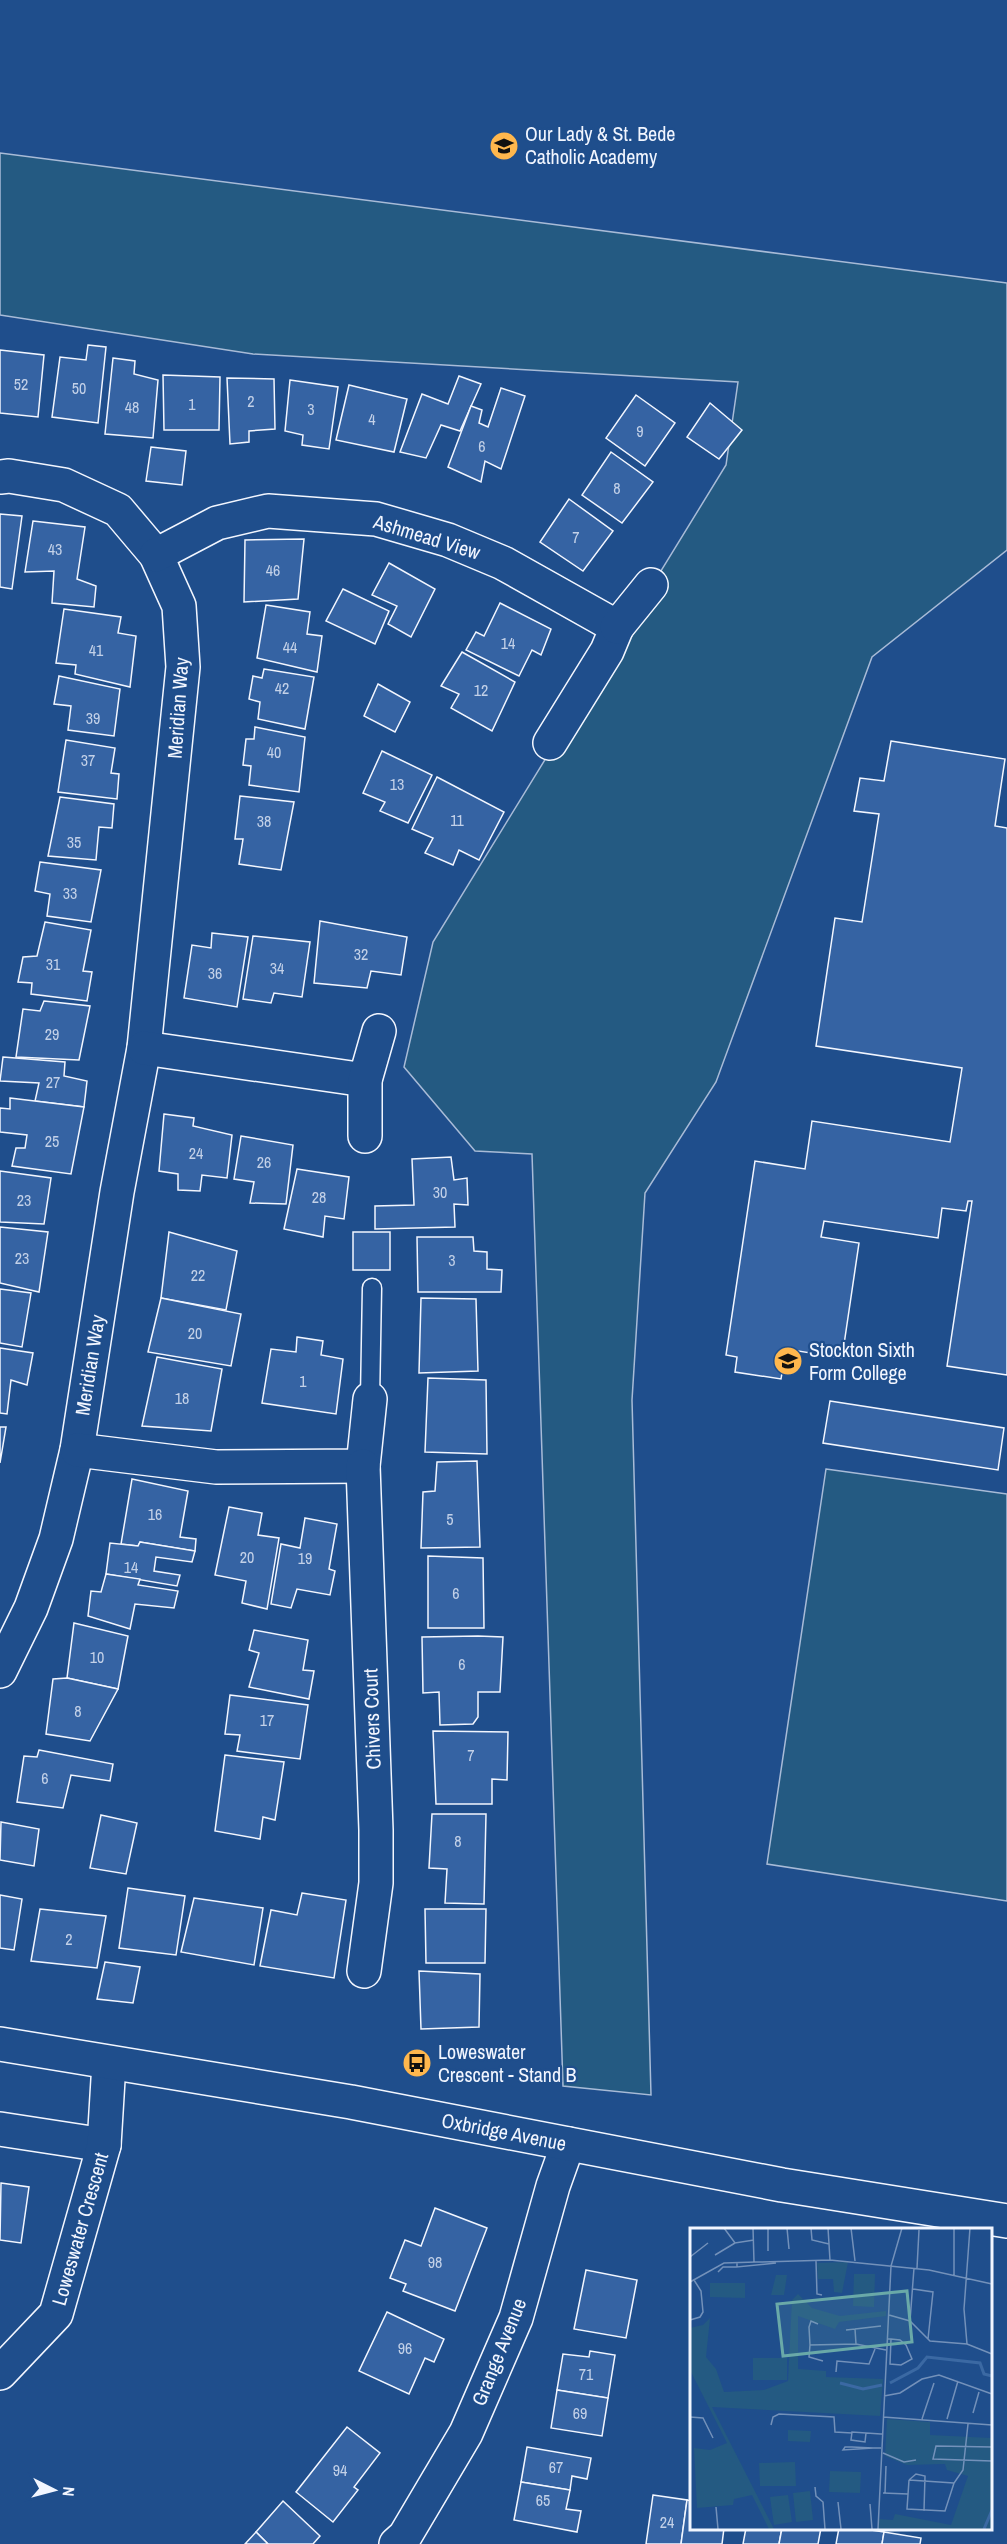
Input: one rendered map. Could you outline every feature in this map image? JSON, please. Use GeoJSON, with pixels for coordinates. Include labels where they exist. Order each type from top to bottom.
{"type":"FeatureCollection","features":[{"type":"Feature","properties":{"kind":"street","name":"Meridian Way"},"geometry":{"type":"LineString","coordinates":[[0,477],[9,476],[64,485],[117,510],[156,555],[179,606],[183,667],[144,1048],[117,1192],[77,1450],[56,1539],[31,1608],[0,1671]]}},
{"type":"Feature","properties":{"kind":"street","name":"Ashmead View"},"geometry":{"type":"LineString","coordinates":[[156,555],[217,523],[268,511],[376,519],[448,540],[503,563],[617,627]]}},
{"type":"Feature","properties":{"kind":"street"},"geometry":{"type":"LineString","coordinates":[[550,743],[607,651],[617,627],[651,585]]}},
{"type":"Feature","properties":{"kind":"street"},"geometry":{"type":"LineString","coordinates":[[365,1136],[365,1080],[379,1031]]}},
{"type":"Feature","properties":{"kind":"street"},"geometry":{"type":"LineString","coordinates":[[144,1048],[365,1080]]}},
{"type":"Feature","properties":{"kind":"street","name":"Chivers Court"},"geometry":{"type":"LineString","coordinates":[[364,1971],[376,1882],[363,1466],[370,1399]]}},
{"type":"Feature","properties":{"kind":"street"},"geometry":{"type":"LineString","coordinates":[[77,1450],[216,1467],[363,1466]]}},
{"type":"Feature","properties":{"kind":"street","name":"Oxbridge Avenue"},"geometry":{"type":"LineString","coordinates":[[0,2044],[351,2102],[782,2185],[1007,2221]]}},
{"type":"Feature","properties":{"kind":"street","name":"Loweswater Crescent"},"geometry":{"type":"LineString","coordinates":[[0,2373],[56,2314],[104,2145],[109,2063]]}},
{"type":"Feature","properties":{"kind":"street"},"geometry":{"type":"LineString","coordinates":[[0,2129],[104,2145]]}},
{"type":"Feature","properties":{"kind":"street","name":"Grange Avenue"},"geometry":{"type":"LineString","coordinates":[[406,2541],[466,2433],[516,2318],[553,2186],[568,2144]]}},
{"type":"Feature","properties":{"kind":"lane"},"geometry":{"type":"LineString","coordinates":[[370,1399],[372,1288]]}},
{"type":"Feature","properties":{"kind":"shaded area"},"geometry":{"type":"Polygon","coordinates":[[[0,153],[1007,283],[1007,550],[872,657],[716,1082],[645,1193],[632,1400],[651,2095],[563,2086],[532,1154],[475,1151],[404,1067],[433,942],[726,465],[738,382],[253,354],[0,315],[0,153]]]}},
{"type":"Feature","properties":{"kind":"shaded area"},"geometry":{"type":"Polygon","coordinates":[[[826,1469],[1007,1494],[1007,1901],[767,1864],[826,1469]]]}},
{"type":"Feature","properties":{"kind":"building"},"geometry":{"type":"Polygon","coordinates":[[[88,345],[106,347],[98,423],[52,417],[60,357],[86,360],[88,345]]]}},
{"type":"Feature","properties":{"kind":"building"},"geometry":{"type":"Polygon","coordinates":[[[0,350],[44,355],[38,417],[0,413],[0,350]]]}},
{"type":"Feature","properties":{"kind":"building"},"geometry":{"type":"Polygon","coordinates":[[[113,358],[135,361],[134,374],[158,380],[153,438],[105,434],[113,358]]]}},
{"type":"Feature","properties":{"kind":"building"},"geometry":{"type":"Polygon","coordinates":[[[163,375],[220,377],[219,430],[164,430],[163,375]]]}},
{"type":"Feature","properties":{"kind":"building"},"geometry":{"type":"Polygon","coordinates":[[[459,376],[481,384],[460,431],[441,425],[426,458],[400,452],[422,394],[448,404],[459,376]]]}},
{"type":"Feature","properties":{"kind":"building"},"geometry":{"type":"Polygon","coordinates":[[[227,378],[274,379],[275,429],[249,431],[249,442],[230,444],[227,378]]]}},
{"type":"Feature","properties":{"kind":"building"},"geometry":{"type":"Polygon","coordinates":[[[290,380],[338,387],[329,449],[302,445],[303,435],[285,431],[290,380]]]}},
{"type":"Feature","properties":{"kind":"building"},"geometry":{"type":"Polygon","coordinates":[[[349,385],[407,399],[394,452],[336,440],[349,385]]]}},
{"type":"Feature","properties":{"kind":"building"},"geometry":{"type":"Polygon","coordinates":[[[501,388],[525,396],[501,469],[485,461],[481,482],[448,467],[471,406],[482,410],[479,423],[488,427],[501,388]]]}},
{"type":"Feature","properties":{"kind":"building"},"geometry":{"type":"Polygon","coordinates":[[[636,395],[675,423],[645,466],[606,438],[636,395]]]}},
{"type":"Feature","properties":{"kind":"building"},"geometry":{"type":"Polygon","coordinates":[[[710,403],[742,430],[719,459],[687,437],[710,403]]]}},
{"type":"Feature","properties":{"kind":"building"},"geometry":{"type":"Polygon","coordinates":[[[151,447],[186,451],[182,485],[146,481],[151,447]]]}},
{"type":"Feature","properties":{"kind":"building"},"geometry":{"type":"Polygon","coordinates":[[[611,452],[653,482],[622,523],[582,495],[611,452]]]}},
{"type":"Feature","properties":{"kind":"building"},"geometry":{"type":"Polygon","coordinates":[[[569,499],[613,531],[583,571],[540,542],[569,499]]]}},
{"type":"Feature","properties":{"kind":"building"},"geometry":{"type":"Polygon","coordinates":[[[0,514],[22,516],[12,589],[0,587],[0,514]]]}},
{"type":"Feature","properties":{"kind":"building"},"geometry":{"type":"Polygon","coordinates":[[[33,521],[85,527],[77,579],[96,586],[94,607],[52,603],[54,571],[25,572],[33,521]]]}},
{"type":"Feature","properties":{"kind":"building"},"geometry":{"type":"Polygon","coordinates":[[[304,539],[298,599],[244,602],[245,540],[304,539]]]}},
{"type":"Feature","properties":{"kind":"building"},"geometry":{"type":"Polygon","coordinates":[[[389,563],[435,589],[411,637],[388,624],[397,606],[372,595],[389,563]]]}},
{"type":"Feature","properties":{"kind":"building"},"geometry":{"type":"Polygon","coordinates":[[[343,589],[389,611],[375,644],[326,621],[343,589]]]}},
{"type":"Feature","properties":{"kind":"building"},"geometry":{"type":"Polygon","coordinates":[[[500,603],[551,629],[541,655],[532,650],[519,676],[466,650],[476,632],[484,636],[500,603]]]}},
{"type":"Feature","properties":{"kind":"building"},"geometry":{"type":"Polygon","coordinates":[[[266,605],[310,612],[307,634],[322,636],[317,672],[257,658],[266,605]]]}},
{"type":"Feature","properties":{"kind":"building"},"geometry":{"type":"Polygon","coordinates":[[[64,609],[121,617],[118,633],[136,636],[130,687],[75,674],[76,665],[56,663],[64,609]]]}},
{"type":"Feature","properties":{"kind":"building"},"geometry":{"type":"Polygon","coordinates":[[[462,652],[515,682],[492,731],[451,708],[459,694],[441,686],[462,652]]]}},
{"type":"Feature","properties":{"kind":"building"},"geometry":{"type":"Polygon","coordinates":[[[264,669],[314,677],[305,729],[258,719],[260,702],[249,699],[253,676],[262,678],[264,669]]]}},
{"type":"Feature","properties":{"kind":"building"},"geometry":{"type":"Polygon","coordinates":[[[59,676],[120,689],[114,736],[68,730],[71,706],[54,704],[59,676]]]}},
{"type":"Feature","properties":{"kind":"building"},"geometry":{"type":"Polygon","coordinates":[[[378,684],[410,702],[395,732],[364,716],[378,684]]]}},
{"type":"Feature","properties":{"kind":"building"},"geometry":{"type":"Polygon","coordinates":[[[255,727],[305,737],[299,792],[249,785],[251,766],[243,765],[246,739],[254,739],[255,727]]]}},
{"type":"Feature","properties":{"kind":"building"},"geometry":{"type":"Polygon","coordinates":[[[66,740],[115,748],[111,773],[119,774],[117,799],[58,792],[66,740]]]}},
{"type":"Feature","properties":{"kind":"building","name":"Stockton Sixth Form College"},"geometry":{"type":"Polygon","coordinates":[[[891,741],[1005,759],[995,826],[1007,828],[1007,1375],[947,1366],[972,1201],[968,1201],[966,1211],[942,1208],[938,1238],[824,1221],[821,1237],[859,1243],[842,1358],[786,1349],[781,1379],[735,1372],[737,1357],[726,1355],[755,1161],[805,1169],[812,1121],[950,1142],[962,1068],[816,1046],[835,918],[862,922],[879,814],[854,811],[860,778],[884,781],[891,741]]]}},
{"type":"Feature","properties":{"kind":"building"},"geometry":{"type":"Polygon","coordinates":[[[382,751],[432,775],[408,823],[380,811],[385,802],[363,793],[382,751]]]}},
{"type":"Feature","properties":{"kind":"building"},"geometry":{"type":"Polygon","coordinates":[[[437,777],[504,812],[479,860],[459,850],[453,865],[425,853],[433,838],[412,829],[437,777]]]}},
{"type":"Feature","properties":{"kind":"building"},"geometry":{"type":"Polygon","coordinates":[[[240,796],[294,802],[281,870],[239,864],[243,839],[235,839],[240,796]]]}},
{"type":"Feature","properties":{"kind":"building"},"geometry":{"type":"Polygon","coordinates":[[[60,797],[114,804],[112,828],[99,827],[96,860],[48,856],[60,797]]]}},
{"type":"Feature","properties":{"kind":"building"},"geometry":{"type":"Polygon","coordinates":[[[40,862],[101,870],[91,922],[47,916],[50,894],[35,891],[40,862]]]}},
{"type":"Feature","properties":{"kind":"building"},"geometry":{"type":"Polygon","coordinates":[[[320,921],[407,937],[401,975],[371,971],[367,988],[314,983],[320,921]]]}},
{"type":"Feature","properties":{"kind":"building"},"geometry":{"type":"Polygon","coordinates":[[[45,922],[91,930],[83,971],[92,972],[87,1001],[31,994],[32,983],[18,982],[23,957],[37,956],[45,922]]]}},
{"type":"Feature","properties":{"kind":"building"},"geometry":{"type":"Polygon","coordinates":[[[212,933],[248,937],[237,1007],[184,998],[192,945],[211,948],[212,933]]]}},
{"type":"Feature","properties":{"kind":"building"},"geometry":{"type":"Polygon","coordinates":[[[253,936],[310,942],[302,997],[274,993],[271,1003],[243,999],[253,936]]]}},
{"type":"Feature","properties":{"kind":"building"},"geometry":{"type":"Polygon","coordinates":[[[44,1001],[90,1006],[79,1060],[16,1057],[23,1009],[40,1011],[44,1001]]]}},
{"type":"Feature","properties":{"kind":"building"},"geometry":{"type":"Polygon","coordinates":[[[3,1057],[65,1062],[64,1076],[87,1081],[84,1107],[35,1101],[39,1083],[0,1081],[3,1057]]]}},
{"type":"Feature","properties":{"kind":"building"},"geometry":{"type":"Polygon","coordinates":[[[10,1098],[84,1107],[71,1174],[12,1166],[16,1148],[25,1148],[27,1135],[0,1132],[0,1108],[10,1109],[10,1098]]]}},
{"type":"Feature","properties":{"kind":"building"},"geometry":{"type":"Polygon","coordinates":[[[164,1114],[194,1118],[193,1126],[232,1135],[227,1178],[202,1175],[200,1191],[178,1190],[178,1174],[159,1171],[164,1114]]]}},
{"type":"Feature","properties":{"kind":"building"},"geometry":{"type":"Polygon","coordinates":[[[241,1136],[293,1145],[286,1204],[250,1203],[254,1182],[234,1179],[241,1136]]]}},
{"type":"Feature","properties":{"kind":"building"},"geometry":{"type":"Polygon","coordinates":[[[451,1157],[454,1180],[467,1178],[468,1205],[454,1204],[455,1227],[375,1229],[375,1206],[414,1205],[412,1159],[451,1157]]]}},
{"type":"Feature","properties":{"kind":"building"},"geometry":{"type":"Polygon","coordinates":[[[297,1169],[349,1177],[344,1219],[325,1216],[323,1237],[284,1229],[297,1169]]]}},
{"type":"Feature","properties":{"kind":"building"},"geometry":{"type":"Polygon","coordinates":[[[0,1171],[51,1178],[44,1224],[0,1222],[0,1171]]]}},
{"type":"Feature","properties":{"kind":"building"},"geometry":{"type":"Polygon","coordinates":[[[0,1227],[48,1232],[39,1292],[0,1283],[0,1227]]]}},
{"type":"Feature","properties":{"kind":"building"},"geometry":{"type":"Polygon","coordinates":[[[169,1232],[237,1251],[226,1310],[161,1298],[169,1232]]]}},
{"type":"Feature","properties":{"kind":"building"},"geometry":{"type":"Polygon","coordinates":[[[353,1232],[390,1232],[390,1270],[353,1270],[353,1232]]]}},
{"type":"Feature","properties":{"kind":"building"},"geometry":{"type":"Polygon","coordinates":[[[417,1237],[473,1237],[474,1251],[487,1252],[487,1269],[502,1270],[501,1292],[418,1292],[417,1237]]]}},
{"type":"Feature","properties":{"kind":"building"},"geometry":{"type":"Polygon","coordinates":[[[0,1289],[31,1293],[22,1347],[0,1343],[0,1289]]]}},
{"type":"Feature","properties":{"kind":"building"},"geometry":{"type":"Polygon","coordinates":[[[161,1298],[241,1314],[231,1366],[148,1352],[161,1298]]]}},
{"type":"Feature","properties":{"kind":"building"},"geometry":{"type":"Polygon","coordinates":[[[421,1298],[476,1299],[478,1371],[419,1373],[421,1298]]]}},
{"type":"Feature","properties":{"kind":"building"},"geometry":{"type":"Polygon","coordinates":[[[297,1337],[323,1341],[321,1355],[343,1359],[336,1414],[262,1403],[271,1349],[296,1352],[297,1337]]]}},
{"type":"Feature","properties":{"kind":"building"},"geometry":{"type":"Polygon","coordinates":[[[0,1348],[33,1353],[27,1385],[11,1380],[7,1414],[0,1413],[0,1348]]]}},
{"type":"Feature","properties":{"kind":"building"},"geometry":{"type":"Polygon","coordinates":[[[157,1357],[222,1369],[211,1431],[142,1426],[157,1357]]]}},
{"type":"Feature","properties":{"kind":"building"},"geometry":{"type":"Polygon","coordinates":[[[428,1378],[486,1380],[487,1454],[425,1452],[428,1378]]]}},
{"type":"Feature","properties":{"kind":"building"},"geometry":{"type":"Polygon","coordinates":[[[830,1401],[1004,1428],[998,1470],[823,1443],[830,1401]]]}},
{"type":"Feature","properties":{"kind":"building"},"geometry":{"type":"Polygon","coordinates":[[[0,1427],[6,1427],[0,1463],[0,1427]]]}},
{"type":"Feature","properties":{"kind":"building"},"geometry":{"type":"Polygon","coordinates":[[[477,1461],[480,1547],[421,1548],[423,1492],[435,1491],[437,1462],[477,1461]]]}},
{"type":"Feature","properties":{"kind":"building"},"geometry":{"type":"Polygon","coordinates":[[[132,1479],[188,1491],[180,1537],[196,1539],[195,1551],[140,1542],[138,1546],[121,1544],[132,1479]]]}},
{"type":"Feature","properties":{"kind":"building"},"geometry":{"type":"Polygon","coordinates":[[[229,1507],[262,1513],[258,1535],[279,1538],[267,1609],[242,1603],[246,1581],[215,1575],[229,1507]]]}},
{"type":"Feature","properties":{"kind":"building"},"geometry":{"type":"Polygon","coordinates":[[[305,1518],[337,1524],[329,1569],[335,1571],[330,1595],[297,1589],[291,1608],[271,1604],[281,1544],[300,1548],[305,1518]]]}},
{"type":"Feature","properties":{"kind":"building"},"geometry":{"type":"Polygon","coordinates":[[[140,1542],[195,1551],[192,1562],[156,1557],[154,1571],[180,1575],[177,1586],[106,1574],[110,1543],[138,1546],[140,1542]]]}},
{"type":"Feature","properties":{"kind":"building"},"geometry":{"type":"Polygon","coordinates":[[[428,1556],[483,1558],[484,1628],[428,1628],[428,1556]]]}},
{"type":"Feature","properties":{"kind":"building"},"geometry":{"type":"Polygon","coordinates":[[[106,1574],[140,1579],[138,1585],[178,1591],[174,1608],[135,1604],[130,1629],[88,1616],[91,1591],[101,1592],[106,1574]]]}},
{"type":"Feature","properties":{"kind":"building"},"geometry":{"type":"Polygon","coordinates":[[[74,1623],[128,1636],[118,1689],[67,1678],[74,1623]]]}},
{"type":"Feature","properties":{"kind":"building"},"geometry":{"type":"Polygon","coordinates":[[[254,1630],[308,1640],[303,1670],[314,1671],[309,1699],[249,1687],[259,1653],[249,1650],[254,1630]]]}},
{"type":"Feature","properties":{"kind":"building"},"geometry":{"type":"Polygon","coordinates":[[[422,1637],[503,1637],[500,1692],[478,1692],[478,1717],[473,1724],[440,1725],[439,1692],[423,1693],[422,1637]]]}},
{"type":"Feature","properties":{"kind":"building"},"geometry":{"type":"Polygon","coordinates":[[[67,1678],[118,1689],[90,1741],[46,1734],[53,1679],[67,1678]]]}},
{"type":"Feature","properties":{"kind":"building"},"geometry":{"type":"Polygon","coordinates":[[[230,1695],[308,1705],[300,1759],[237,1751],[240,1735],[225,1734],[230,1695]]]}},
{"type":"Feature","properties":{"kind":"building"},"geometry":{"type":"Polygon","coordinates":[[[433,1731],[508,1732],[507,1780],[492,1779],[492,1804],[436,1804],[433,1731]]]}},
{"type":"Feature","properties":{"kind":"building"},"geometry":{"type":"Polygon","coordinates":[[[39,1750],[113,1764],[110,1781],[71,1775],[63,1808],[17,1802],[24,1756],[37,1757],[39,1750]]]}},
{"type":"Feature","properties":{"kind":"building"},"geometry":{"type":"Polygon","coordinates":[[[225,1755],[284,1762],[275,1820],[263,1817],[260,1839],[215,1831],[225,1755]]]}},
{"type":"Feature","properties":{"kind":"building"},"geometry":{"type":"Polygon","coordinates":[[[432,1814],[486,1814],[484,1904],[445,1903],[447,1869],[429,1868],[432,1814]]]}},
{"type":"Feature","properties":{"kind":"building"},"geometry":{"type":"Polygon","coordinates":[[[101,1815],[137,1823],[126,1874],[90,1868],[101,1815]]]}},
{"type":"Feature","properties":{"kind":"building"},"geometry":{"type":"Polygon","coordinates":[[[1,1822],[39,1829],[34,1866],[0,1860],[1,1822]]]}},
{"type":"Feature","properties":{"kind":"building"},"geometry":{"type":"Polygon","coordinates":[[[128,1888],[185,1896],[176,1955],[119,1948],[128,1888]]]}},
{"type":"Feature","properties":{"kind":"building"},"geometry":{"type":"Polygon","coordinates":[[[302,1893],[346,1900],[334,1978],[260,1966],[271,1910],[297,1915],[302,1893]]]}},
{"type":"Feature","properties":{"kind":"building"},"geometry":{"type":"Polygon","coordinates":[[[0,1895],[22,1899],[14,1950],[0,1948],[0,1895]]]}},
{"type":"Feature","properties":{"kind":"building"},"geometry":{"type":"Polygon","coordinates":[[[194,1898],[263,1908],[254,1965],[181,1952],[194,1898]]]}},
{"type":"Feature","properties":{"kind":"building"},"geometry":{"type":"Polygon","coordinates":[[[40,1909],[106,1916],[97,1968],[31,1961],[40,1909]]]}},
{"type":"Feature","properties":{"kind":"building"},"geometry":{"type":"Polygon","coordinates":[[[425,1909],[486,1909],[485,1963],[426,1963],[425,1909]]]}},
{"type":"Feature","properties":{"kind":"building"},"geometry":{"type":"Polygon","coordinates":[[[105,1962],[140,1967],[133,2003],[97,1999],[105,1962]]]}},
{"type":"Feature","properties":{"kind":"building"},"geometry":{"type":"Polygon","coordinates":[[[419,1971],[480,1974],[479,2027],[421,2029],[419,1971]]]}},
{"type":"Feature","properties":{"kind":"building"},"geometry":{"type":"Polygon","coordinates":[[[1,2183],[29,2187],[21,2243],[0,2240],[1,2183]]]}},
{"type":"Feature","properties":{"kind":"building"},"geometry":{"type":"Polygon","coordinates":[[[435,2208],[487,2228],[455,2311],[403,2291],[406,2284],[390,2278],[405,2240],[421,2246],[435,2208]]]}},
{"type":"Feature","properties":{"kind":"building"},"geometry":{"type":"Polygon","coordinates":[[[586,2270],[637,2280],[626,2338],[574,2329],[586,2270]]]}},
{"type":"Feature","properties":{"kind":"building"},"geometry":{"type":"Polygon","coordinates":[[[387,2312],[444,2339],[434,2362],[425,2358],[409,2394],[359,2371],[387,2312]]]}},
{"type":"Feature","properties":{"kind":"building"},"geometry":{"type":"Polygon","coordinates":[[[590,2351],[615,2355],[608,2398],[557,2390],[563,2354],[589,2357],[590,2351]]]}},
{"type":"Feature","properties":{"kind":"building"},"geometry":{"type":"Polygon","coordinates":[[[557,2390],[608,2398],[602,2436],[551,2428],[557,2390]]]}},
{"type":"Feature","properties":{"kind":"building"},"geometry":{"type":"Polygon","coordinates":[[[347,2427],[380,2453],[354,2487],[358,2490],[333,2522],[296,2492],[347,2427]]]}},
{"type":"Feature","properties":{"kind":"building"},"geometry":{"type":"Polygon","coordinates":[[[527,2447],[591,2458],[587,2479],[572,2476],[570,2490],[521,2482],[527,2447]]]}},
{"type":"Feature","properties":{"kind":"building"},"geometry":{"type":"Polygon","coordinates":[[[521,2482],[570,2490],[566,2509],[581,2511],[577,2532],[514,2520],[521,2482]]]}},
{"type":"Feature","properties":{"kind":"building"},"geometry":{"type":"Polygon","coordinates":[[[653,2495],[687,2500],[681,2544],[646,2544],[653,2495]]]}},
{"type":"Feature","properties":{"kind":"building"},"geometry":{"type":"Polygon","coordinates":[[[687,2500],[690,2501],[690,2529],[724,2529],[722,2544],[681,2544],[687,2500]]]}},
{"type":"Feature","properties":{"kind":"building"},"geometry":{"type":"Polygon","coordinates":[[[283,2501],[320,2536],[313,2544],[268,2544],[256,2532],[283,2501]]]}},
{"type":"Feature","properties":{"kind":"building"},"geometry":{"type":"Polygon","coordinates":[[[746,2529],[782,2529],[779,2544],[743,2544],[746,2529]]]}},
{"type":"Feature","properties":{"kind":"building"},"geometry":{"type":"Polygon","coordinates":[[[782,2529],[821,2529],[818,2544],[779,2544],[782,2529]]]}},
{"type":"Feature","properties":{"kind":"building"},"geometry":{"type":"Polygon","coordinates":[[[839,2529],[884,2532],[882,2544],[836,2544],[839,2529]]]}},
{"type":"Feature","properties":{"kind":"building"},"geometry":{"type":"Polygon","coordinates":[[[256,2532],[268,2544],[245,2544],[256,2532]]]}},
{"type":"Feature","properties":{"kind":"building"},"geometry":{"type":"Polygon","coordinates":[[[884,2532],[921,2538],[920,2544],[882,2544],[884,2532]]]}},
{"type":"Feature","properties":{"kind":"place","name":"Our Lady & St. Bede Catholic Academy"},"geometry":{"type":"Point","coordinates":[504,146]}},
{"type":"Feature","properties":{"kind":"place","name":"Stockton Sixth Form College"},"geometry":{"type":"Point","coordinates":[788,1361]}},
{"type":"Feature","properties":{"kind":"place","name":"Loweswater Crescent - Stand B"},"geometry":{"type":"Point","coordinates":[417,2063]}}]}
